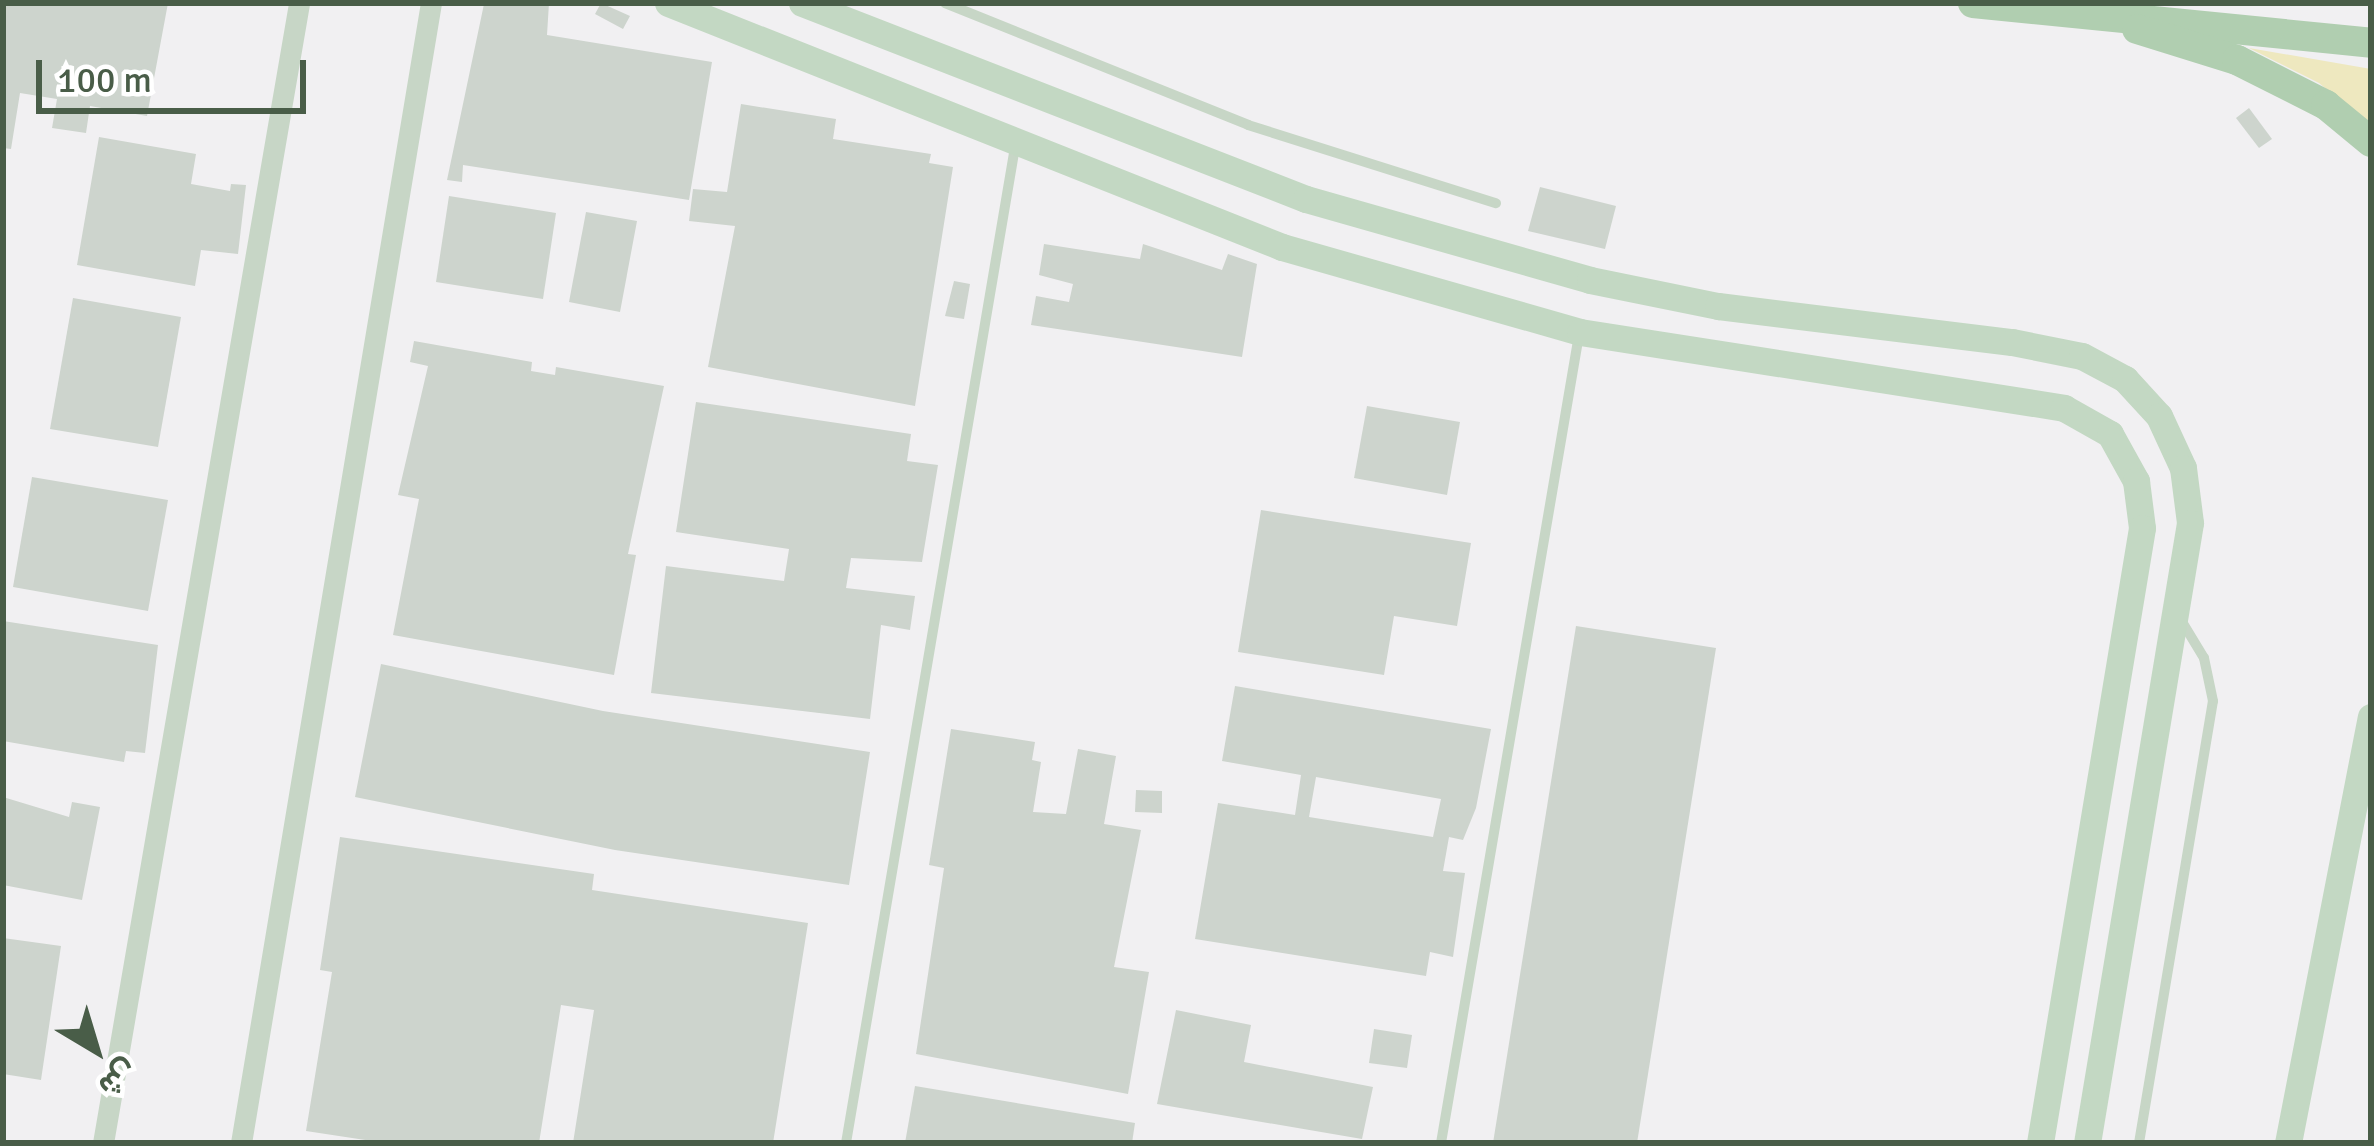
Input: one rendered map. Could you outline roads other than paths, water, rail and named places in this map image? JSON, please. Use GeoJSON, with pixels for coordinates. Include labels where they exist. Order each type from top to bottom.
{"type":"FeatureCollection","features":[{"type":"Feature","properties":{"kind":"main road"},"geometry":{"type":"LineString","coordinates":[[1973,3],[2371,43]]}},
{"type":"Feature","properties":{"kind":"main road"},"geometry":{"type":"LineString","coordinates":[[2080,12],[2237,60],[2326,105],[2371,142]]}},
{"type":"Feature","properties":{"kind":"street"},"geometry":{"type":"LineString","coordinates":[[103,1143],[298,3]]}},
{"type":"Feature","properties":{"kind":"street"},"geometry":{"type":"LineString","coordinates":[[242,1143],[431,3]]}},
{"type":"Feature","properties":{"kind":"street"},"geometry":{"type":"LineString","coordinates":[[668,3],[1015,147],[1282,247],[1580,332],[2064,408],[2110,434],[2136,481],[2142,528],[2040,1143]]}},
{"type":"Feature","properties":{"kind":"street"},"geometry":{"type":"LineString","coordinates":[[802,3],[1306,200],[1590,280],[2081,356],[2125,379],[2147,404],[2183,468],[2190,524],[2172,609],[2087,1143]]}},
{"type":"Feature","properties":{"kind":"street"},"geometry":{"type":"LineString","coordinates":[[1282,247],[1306,200]]}},
{"type":"Feature","properties":{"kind":"street"},"geometry":{"type":"LineString","coordinates":[[2288,1143],[2371,717]]}},
{"type":"Feature","properties":{"kind":"lane"},"geometry":{"type":"LineString","coordinates":[[945,3],[1248,124],[1496,203]]}},
{"type":"Feature","properties":{"kind":"lane"},"geometry":{"type":"LineString","coordinates":[[846,1143],[1015,147]]}},
{"type":"Feature","properties":{"kind":"lane"},"geometry":{"type":"LineString","coordinates":[[1441,1143],[1580,332]]}},
{"type":"Feature","properties":{"kind":"lane"},"geometry":{"type":"LineString","coordinates":[[2139,1143],[2213,701],[2198,644],[2172,609]]}}]}
